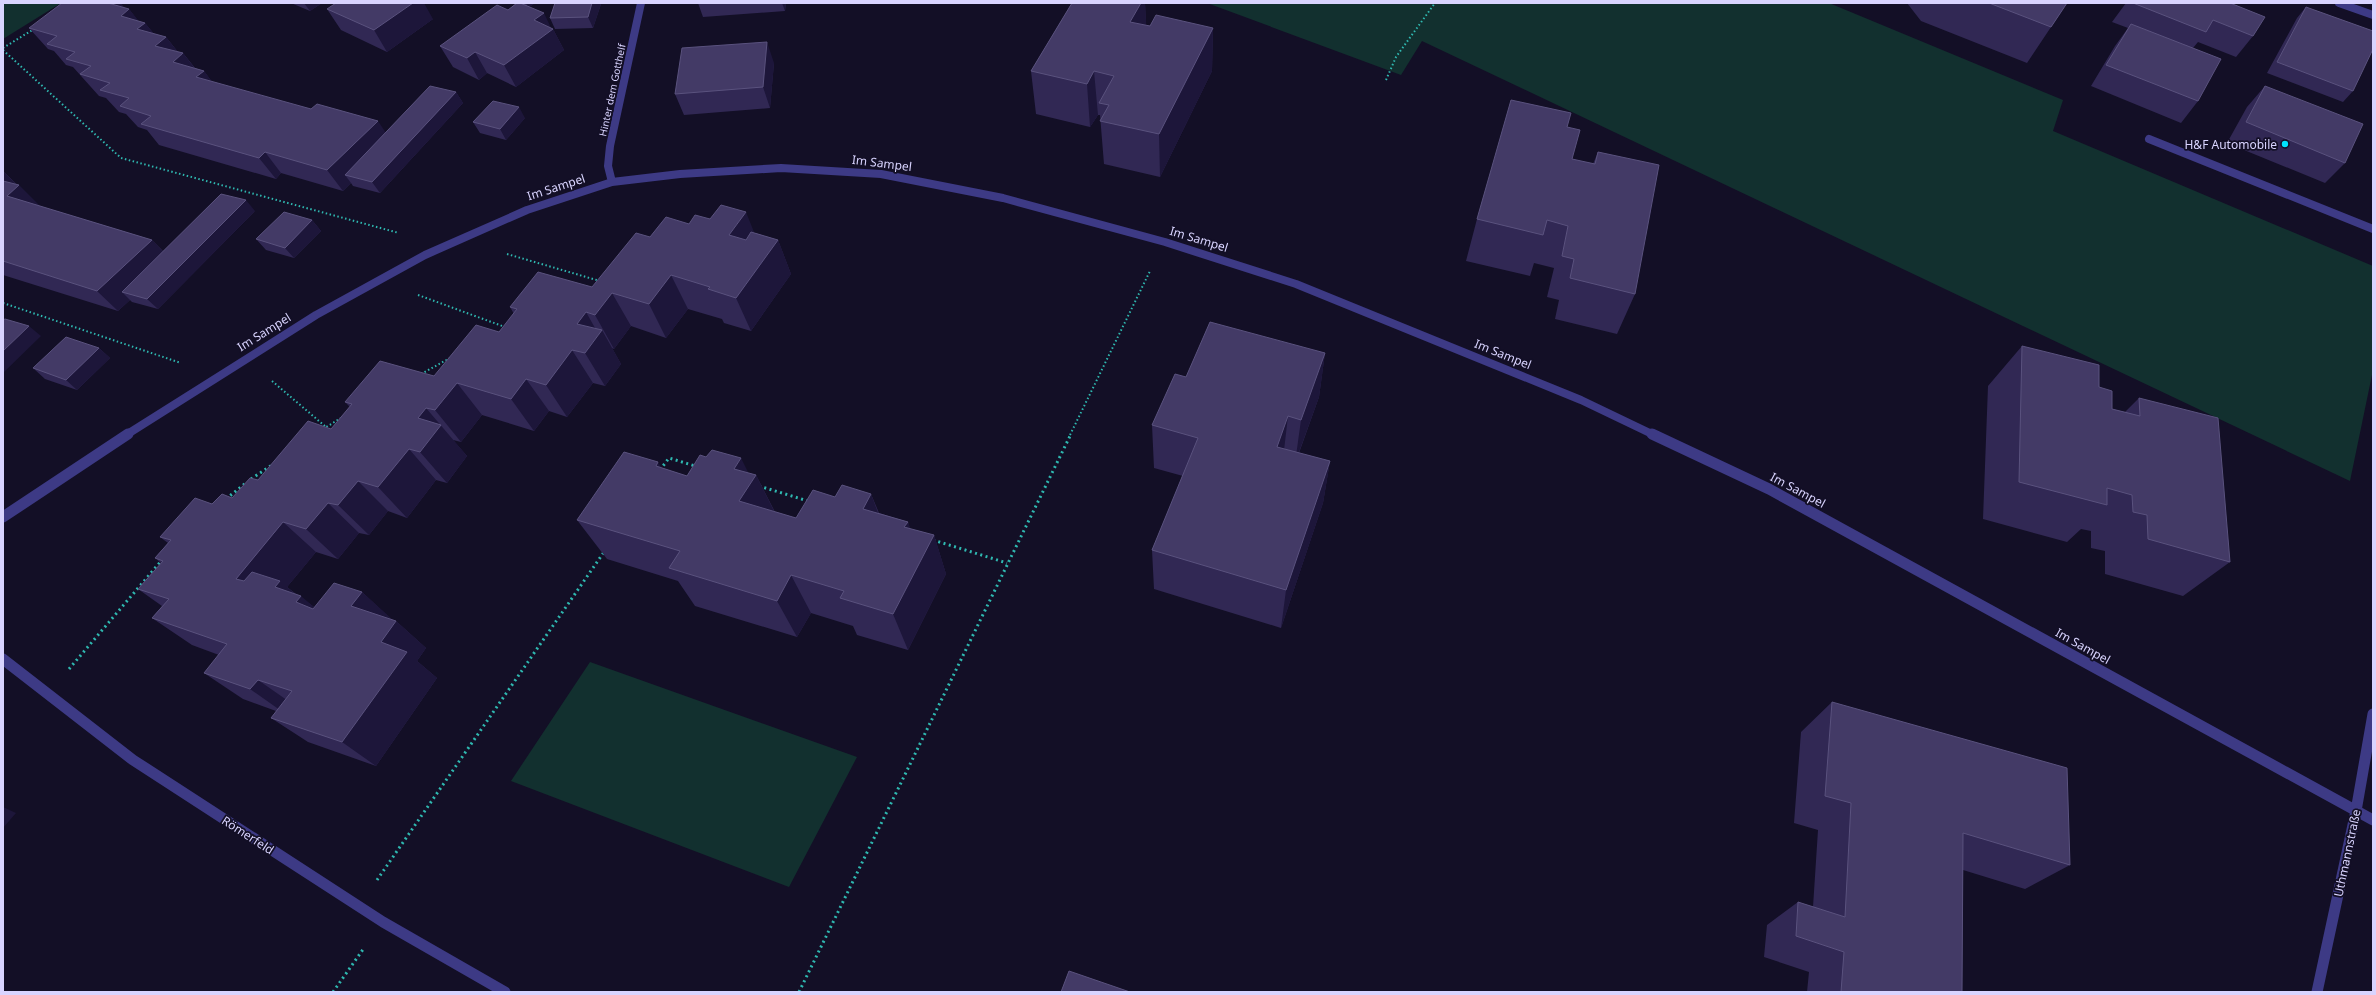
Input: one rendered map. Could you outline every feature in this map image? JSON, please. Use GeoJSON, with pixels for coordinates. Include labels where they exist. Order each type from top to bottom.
{"type":"FeatureCollection","features":[{"type":"Feature","properties":{"kind":"street","name":"Hinter dem Gotthelf"},"geometry":{"type":"LineString","coordinates":[[612,182],[608,166],[610,146],[642,3]]}},
{"type":"Feature","properties":{"kind":"street"},"geometry":{"type":"LineString","coordinates":[[2339,3],[2373,15]]}},
{"type":"Feature","properties":{"kind":"street"},"geometry":{"type":"LineString","coordinates":[[2149,139],[2373,229]]}},
{"type":"Feature","properties":{"kind":"street","name":"Im Sampel"},"geometry":{"type":"LineString","coordinates":[[3,517],[207,383],[316,315],[425,255],[526,210],[612,182],[680,174],[781,168],[881,174],[1003,198],[1165,242],[1304,286],[1580,400],[1770,489],[2373,820]]}},
{"type":"Feature","properties":{"kind":"street","name":"Römerfeld"},"geometry":{"type":"LineString","coordinates":[[3,659],[133,760],[383,922],[505,992]]}},
{"type":"Feature","properties":{"kind":"street","name":"Uthmannstraße"},"geometry":{"type":"LineString","coordinates":[[2317,992],[2356,811],[2373,714]]}},
{"type":"Feature","properties":{"kind":"path"},"geometry":{"type":"LineString","coordinates":[[1386,80],[1396,57],[1435,3]]}},
{"type":"Feature","properties":{"kind":"path"},"geometry":{"type":"LineString","coordinates":[[37,28],[3,49],[121,158],[399,233],[425,255]]}},
{"type":"Feature","properties":{"kind":"path"},"geometry":{"type":"LineString","coordinates":[[458,240],[604,282]]}},
{"type":"Feature","properties":{"kind":"path"},"geometry":{"type":"LineString","coordinates":[[799,992],[1007,563],[1165,242]]}},
{"type":"Feature","properties":{"kind":"path"},"geometry":{"type":"LineString","coordinates":[[380,280],[510,329],[502,332]]}},
{"type":"Feature","properties":{"kind":"path"},"geometry":{"type":"LineString","coordinates":[[3,303],[188,366],[207,383]]}},
{"type":"Feature","properties":{"kind":"path"},"geometry":{"type":"LineString","coordinates":[[418,375],[460,353]]}},
{"type":"Feature","properties":{"kind":"path"},"geometry":{"type":"LineString","coordinates":[[246,359],[326,427]]}},
{"type":"Feature","properties":{"kind":"path"},"geometry":{"type":"LineString","coordinates":[[320,431],[346,416]]}},
{"type":"Feature","properties":{"kind":"path"},"geometry":{"type":"LineString","coordinates":[[660,471],[669,458],[699,467]]}},
{"type":"Feature","properties":{"kind":"path"},"geometry":{"type":"LineString","coordinates":[[220,504],[231,493],[275,462]]}},
{"type":"Feature","properties":{"kind":"path"},"geometry":{"type":"LineString","coordinates":[[751,484],[812,502]]}},
{"type":"Feature","properties":{"kind":"path"},"geometry":{"type":"LineString","coordinates":[[932,540],[1007,563]]}},
{"type":"Feature","properties":{"kind":"path"},"geometry":{"type":"LineString","coordinates":[[359,906],[606,549]]}},
{"type":"Feature","properties":{"kind":"path"},"geometry":{"type":"LineString","coordinates":[[48,694],[164,558]]}},
{"type":"Feature","properties":{"kind":"path"},"geometry":{"type":"LineString","coordinates":[[333,992],[383,922]]}},
{"type":"Feature","properties":{"kind":"green space"},"geometry":{"type":"Polygon","coordinates":[[[3,3],[61,3],[3,39],[3,3]]]}},
{"type":"Feature","properties":{"kind":"green space"},"geometry":{"type":"Polygon","coordinates":[[[1207,3],[1829,3],[2063,100],[2053,131],[2373,266],[2373,370],[2350,481],[1422,41],[1401,75],[1207,3]]]}},
{"type":"Feature","properties":{"kind":"green space"},"geometry":{"type":"Polygon","coordinates":[[[590,662],[857,757],[789,887],[511,781],[590,662]]]}},
{"type":"Feature","properties":{"kind":"building"},"geometry":{"type":"Polygon","coordinates":[[[62,3],[108,3],[129,9],[121,16],[145,23],[137,29],[166,37],[155,46],[183,53],[173,62],[204,71],[196,77],[311,109],[317,104],[378,121],[327,170],[265,152],[259,158],[141,124],[151,116],[120,106],[129,98],[100,90],[110,83],[80,74],[91,66],[66,59],[75,52],[47,44],[57,36],[29,28],[62,3]]]}},
{"type":"Feature","properties":{"kind":"building"},"geometry":{"type":"Polygon","coordinates":[[[336,3],[413,3],[374,30],[327,9],[336,3]]]}},
{"type":"Feature","properties":{"kind":"building"},"geometry":{"type":"Polygon","coordinates":[[[517,3],[544,13],[534,20],[553,29],[504,65],[475,52],[467,58],[440,46],[497,5],[508,10],[517,3]]]}},
{"type":"Feature","properties":{"kind":"building"},"geometry":{"type":"Polygon","coordinates":[[[555,3],[592,3],[588,17],[550,18],[555,3]]]}},
{"type":"Feature","properties":{"kind":"building"},"geometry":{"type":"Polygon","coordinates":[[[1072,3],[1141,3],[1130,22],[1150,26],[1156,15],[1213,28],[1159,134],[1100,121],[1109,105],[1099,103],[1114,76],[1094,71],[1087,84],[1031,71],[1072,3]]]}},
{"type":"Feature","properties":{"kind":"building"},"geometry":{"type":"Polygon","coordinates":[[[1989,3],[2067,3],[2051,27],[1989,3]]]}},
{"type":"Feature","properties":{"kind":"building"},"geometry":{"type":"Polygon","coordinates":[[[2133,3],[2230,3],[2265,17],[2253,36],[2213,20],[2206,32],[2133,3]]]}},
{"type":"Feature","properties":{"kind":"building"},"geometry":{"type":"Polygon","coordinates":[[[2306,7],[2373,31],[2373,49],[2353,91],[2277,62],[2306,7]]]}},
{"type":"Feature","properties":{"kind":"building"},"geometry":{"type":"Polygon","coordinates":[[[2131,24],[2221,59],[2198,101],[2106,65],[2131,24]]]}},
{"type":"Feature","properties":{"kind":"building"},"geometry":{"type":"Polygon","coordinates":[[[767,42],[763,87],[675,94],[682,48],[767,42]]]}},
{"type":"Feature","properties":{"kind":"building"},"geometry":{"type":"Polygon","coordinates":[[[430,86],[456,92],[372,182],[345,175],[430,86]]]}},
{"type":"Feature","properties":{"kind":"building"},"geometry":{"type":"Polygon","coordinates":[[[2265,86],[2363,124],[2345,163],[2246,122],[2265,86]]]}},
{"type":"Feature","properties":{"kind":"building"},"geometry":{"type":"Polygon","coordinates":[[[1511,100],[1571,113],[1567,127],[1580,130],[1572,159],[1595,164],[1598,152],[1659,165],[1635,294],[1570,278],[1574,259],[1562,256],[1568,226],[1547,220],[1543,235],[1477,219],[1511,100]]]}},
{"type":"Feature","properties":{"kind":"building"},"geometry":{"type":"Polygon","coordinates":[[[493,101],[519,107],[500,129],[473,122],[493,101]]]}},
{"type":"Feature","properties":{"kind":"building"},"geometry":{"type":"Polygon","coordinates":[[[3,181],[19,185],[7,196],[152,240],[97,291],[3,261],[3,181]]]}},
{"type":"Feature","properties":{"kind":"building"},"geometry":{"type":"Polygon","coordinates":[[[221,194],[246,200],[147,299],[122,292],[221,194]]]}},
{"type":"Feature","properties":{"kind":"building"},"geometry":{"type":"Polygon","coordinates":[[[721,205],[746,212],[729,235],[746,240],[751,232],[778,240],[736,298],[708,289],[710,287],[671,275],[649,304],[612,293],[595,315],[586,312],[577,324],[602,330],[585,353],[572,350],[546,385],[526,379],[511,399],[457,383],[435,410],[426,408],[418,418],[441,425],[420,452],[409,449],[378,487],[358,481],[338,505],[328,503],[306,529],[283,522],[236,579],[244,581],[252,572],[280,581],[275,587],[301,596],[296,602],[313,609],[334,583],[362,592],[351,606],[396,621],[381,642],[407,652],[342,742],[271,718],[292,691],[258,680],[250,689],[204,673],[227,644],[152,618],[169,599],[138,589],[163,561],[155,558],[171,540],[160,537],[195,498],[212,504],[222,494],[232,498],[250,478],[258,480],[308,421],[331,429],[352,404],[345,402],[380,361],[434,376],[476,325],[499,332],[517,309],[510,307],[538,272],[592,287],[636,233],[650,237],[666,217],[689,224],[695,215],[710,219],[721,205]]]}},
{"type":"Feature","properties":{"kind":"building"},"geometry":{"type":"Polygon","coordinates":[[[284,212],[312,220],[285,248],[256,239],[284,212]]]}},
{"type":"Feature","properties":{"kind":"building"},"geometry":{"type":"Polygon","coordinates":[[[5,319],[29,326],[3,351],[3,320],[5,319]]]}},
{"type":"Feature","properties":{"kind":"building"},"geometry":{"type":"Polygon","coordinates":[[[1210,322],[1325,353],[1301,420],[1288,416],[1277,447],[1330,461],[1286,590],[1152,550],[1198,438],[1152,425],[1175,374],[1186,377],[1210,322]]]}},
{"type":"Feature","properties":{"kind":"building"},"geometry":{"type":"Polygon","coordinates":[[[66,337],[99,348],[66,380],[33,368],[66,337]]]}},
{"type":"Feature","properties":{"kind":"building"},"geometry":{"type":"Polygon","coordinates":[[[2022,346],[2099,365],[2099,387],[2112,391],[2112,409],[2140,416],[2139,398],[2218,418],[2230,562],[2148,539],[2147,515],[2133,512],[2132,495],[2107,488],[2107,505],[2019,482],[2022,346]]]}},
{"type":"Feature","properties":{"kind":"building"},"geometry":{"type":"Polygon","coordinates":[[[712,450],[741,458],[734,469],[756,475],[739,501],[796,518],[813,490],[835,497],[842,485],[871,494],[863,509],[908,522],[904,527],[934,535],[893,614],[840,598],[844,591],[791,575],[777,601],[669,568],[680,551],[577,520],[624,452],[658,462],[656,466],[687,476],[700,455],[706,457],[712,450]]]}},
{"type":"Feature","properties":{"kind":"building"},"geometry":{"type":"Polygon","coordinates":[[[1832,702],[2067,768],[2070,865],[1963,833],[1962,992],[1841,992],[1844,952],[1796,936],[1798,902],[1845,917],[1851,803],[1825,796],[1832,702]]]}},
{"type":"Feature","properties":{"kind":"building"},"geometry":{"type":"Polygon","coordinates":[[[1069,971],[1130,992],[1061,992],[1069,971]]]}},
{"type":"Feature","properties":{"kind":"place","name":"H&F Automobile"},"geometry":{"type":"Point","coordinates":[2285,144]}}]}
